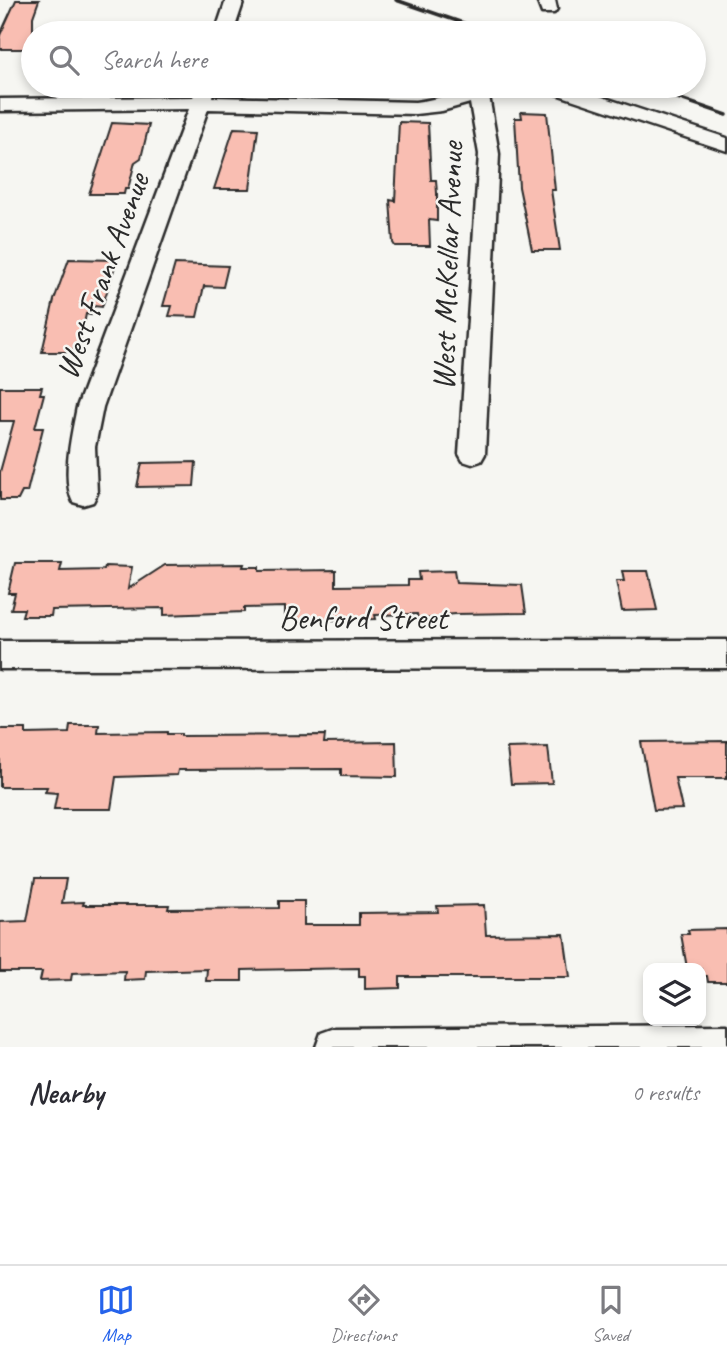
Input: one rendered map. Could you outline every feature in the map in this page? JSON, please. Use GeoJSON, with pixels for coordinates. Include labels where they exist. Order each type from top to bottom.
{"type":"FeatureCollection","features":[{"type":"Feature","properties":{"kind":"street"},"geometry":{"type":"LineString","coordinates":[[228,21],[235,0]]}},
{"type":"Feature","properties":{"kind":"street"},"geometry":{"type":"LineString","coordinates":[[0,105],[143,98]]}},
{"type":"Feature","properties":{"kind":"street","name":"West Frank Avenue"},"geometry":{"type":"LineString","coordinates":[[83,494],[82,447],[90,407],[203,98]]}},
{"type":"Feature","properties":{"kind":"street"},"geometry":{"type":"LineString","coordinates":[[253,98],[415,108],[442,105],[462,98]]}},
{"type":"Feature","properties":{"kind":"street","name":"West McKellar Avenue"},"geometry":{"type":"LineString","coordinates":[[472,454],[489,154],[487,132],[478,105],[481,98]]}},
{"type":"Feature","properties":{"kind":"street"},"geometry":{"type":"LineString","coordinates":[[587,98],[727,145]]}},
{"type":"Feature","properties":{"kind":"street","name":"Benford Street"},"geometry":{"type":"LineString","coordinates":[[0,655],[727,654]]}},
{"type":"Feature","properties":{"kind":"street"},"geometry":{"type":"LineString","coordinates":[[335,1047],[727,1044]]}},
{"type":"Feature","properties":{"kind":"building"},"geometry":{"type":"Polygon","coordinates":[[[16,0],[39,0],[33,21],[21,21],[21,49],[0,49],[0,35],[16,0]]]}},
{"type":"Feature","properties":{"kind":"building"},"geometry":{"type":"Polygon","coordinates":[[[521,112],[547,113],[555,190],[551,190],[560,250],[532,250],[519,187],[515,118],[522,118],[521,112]]]}},
{"type":"Feature","properties":{"kind":"building"},"geometry":{"type":"Polygon","coordinates":[[[399,122],[428,123],[431,180],[436,180],[437,193],[437,221],[429,220],[430,246],[395,246],[393,243],[390,200],[395,201],[399,122]]]}},
{"type":"Feature","properties":{"kind":"building"},"geometry":{"type":"Polygon","coordinates":[[[112,123],[149,125],[141,158],[135,162],[128,189],[125,189],[124,194],[89,194],[112,123]]]}},
{"type":"Feature","properties":{"kind":"building"},"geometry":{"type":"Polygon","coordinates":[[[234,128],[258,129],[250,189],[214,189],[234,128]]]}},
{"type":"Feature","properties":{"kind":"building"},"geometry":{"type":"Polygon","coordinates":[[[69,259],[117,260],[102,307],[94,306],[91,315],[86,314],[80,344],[75,344],[73,352],[42,352],[54,300],[69,259]]]}},
{"type":"Feature","properties":{"kind":"building"},"geometry":{"type":"Polygon","coordinates":[[[175,264],[228,266],[223,287],[204,286],[197,317],[169,316],[172,306],[163,306],[175,264]]]}},
{"type":"Feature","properties":{"kind":"building"},"geometry":{"type":"Polygon","coordinates":[[[0,387],[42,387],[40,394],[44,394],[35,428],[43,428],[27,492],[22,492],[18,500],[0,500],[0,472],[14,421],[0,421],[0,387]]]}},
{"type":"Feature","properties":{"kind":"building"},"geometry":{"type":"Polygon","coordinates":[[[196,462],[194,486],[137,487],[142,463],[196,462]]]}},
{"type":"Feature","properties":{"kind":"building"},"geometry":{"type":"Polygon","coordinates":[[[15,563],[62,563],[60,571],[104,570],[105,566],[132,567],[128,589],[165,565],[244,564],[243,567],[259,567],[259,571],[336,570],[336,586],[408,585],[408,580],[419,580],[418,572],[454,571],[456,583],[522,585],[526,613],[456,614],[444,615],[444,618],[418,619],[417,614],[375,615],[376,619],[297,621],[297,615],[285,615],[285,607],[244,608],[244,612],[164,615],[164,608],[52,610],[51,616],[22,616],[24,609],[11,609],[15,593],[8,593],[15,563]]]}},
{"type":"Feature","properties":{"kind":"building"},"geometry":{"type":"Polygon","coordinates":[[[622,571],[648,571],[657,610],[622,611],[616,581],[624,581],[622,571]]]}},
{"type":"Feature","properties":{"kind":"building"},"geometry":{"type":"Polygon","coordinates":[[[70,725],[99,725],[98,733],[167,732],[181,736],[325,735],[324,743],[396,742],[397,777],[341,776],[341,769],[178,770],[177,775],[116,777],[111,809],[54,809],[57,793],[45,792],[47,787],[0,787],[0,729],[26,729],[26,734],[69,733],[70,725]]]}},
{"type":"Feature","properties":{"kind":"building"},"geometry":{"type":"Polygon","coordinates":[[[727,741],[727,778],[675,778],[682,809],[654,810],[641,742],[727,741]]]}},
{"type":"Feature","properties":{"kind":"building"},"geometry":{"type":"Polygon","coordinates":[[[548,747],[552,783],[511,784],[507,748],[548,747]]]}},
{"type":"Feature","properties":{"kind":"building"},"geometry":{"type":"Polygon","coordinates":[[[35,879],[66,879],[62,903],[84,902],[83,905],[169,905],[168,909],[279,908],[279,901],[304,901],[304,925],[359,925],[359,913],[438,912],[437,906],[484,905],[486,935],[564,934],[570,977],[400,977],[400,988],[365,989],[365,976],[359,976],[359,968],[242,970],[242,981],[206,981],[207,969],[146,971],[145,979],[124,980],[125,971],[72,973],[71,980],[40,981],[42,972],[0,972],[0,922],[27,921],[35,879]]]}},
{"type":"Feature","properties":{"kind":"building"},"geometry":{"type":"Polygon","coordinates":[[[727,929],[727,982],[708,982],[706,963],[686,963],[681,934],[689,934],[688,930],[727,929]]]}},
{"type":"Feature","properties":{"kind":"railway"},"geometry":{"type":"LineString","coordinates":[[396,0],[457,21]]}},
{"type":"Feature","properties":{"kind":"railway"},"geometry":{"type":"LineString","coordinates":[[678,98],[727,115]]}}]}
